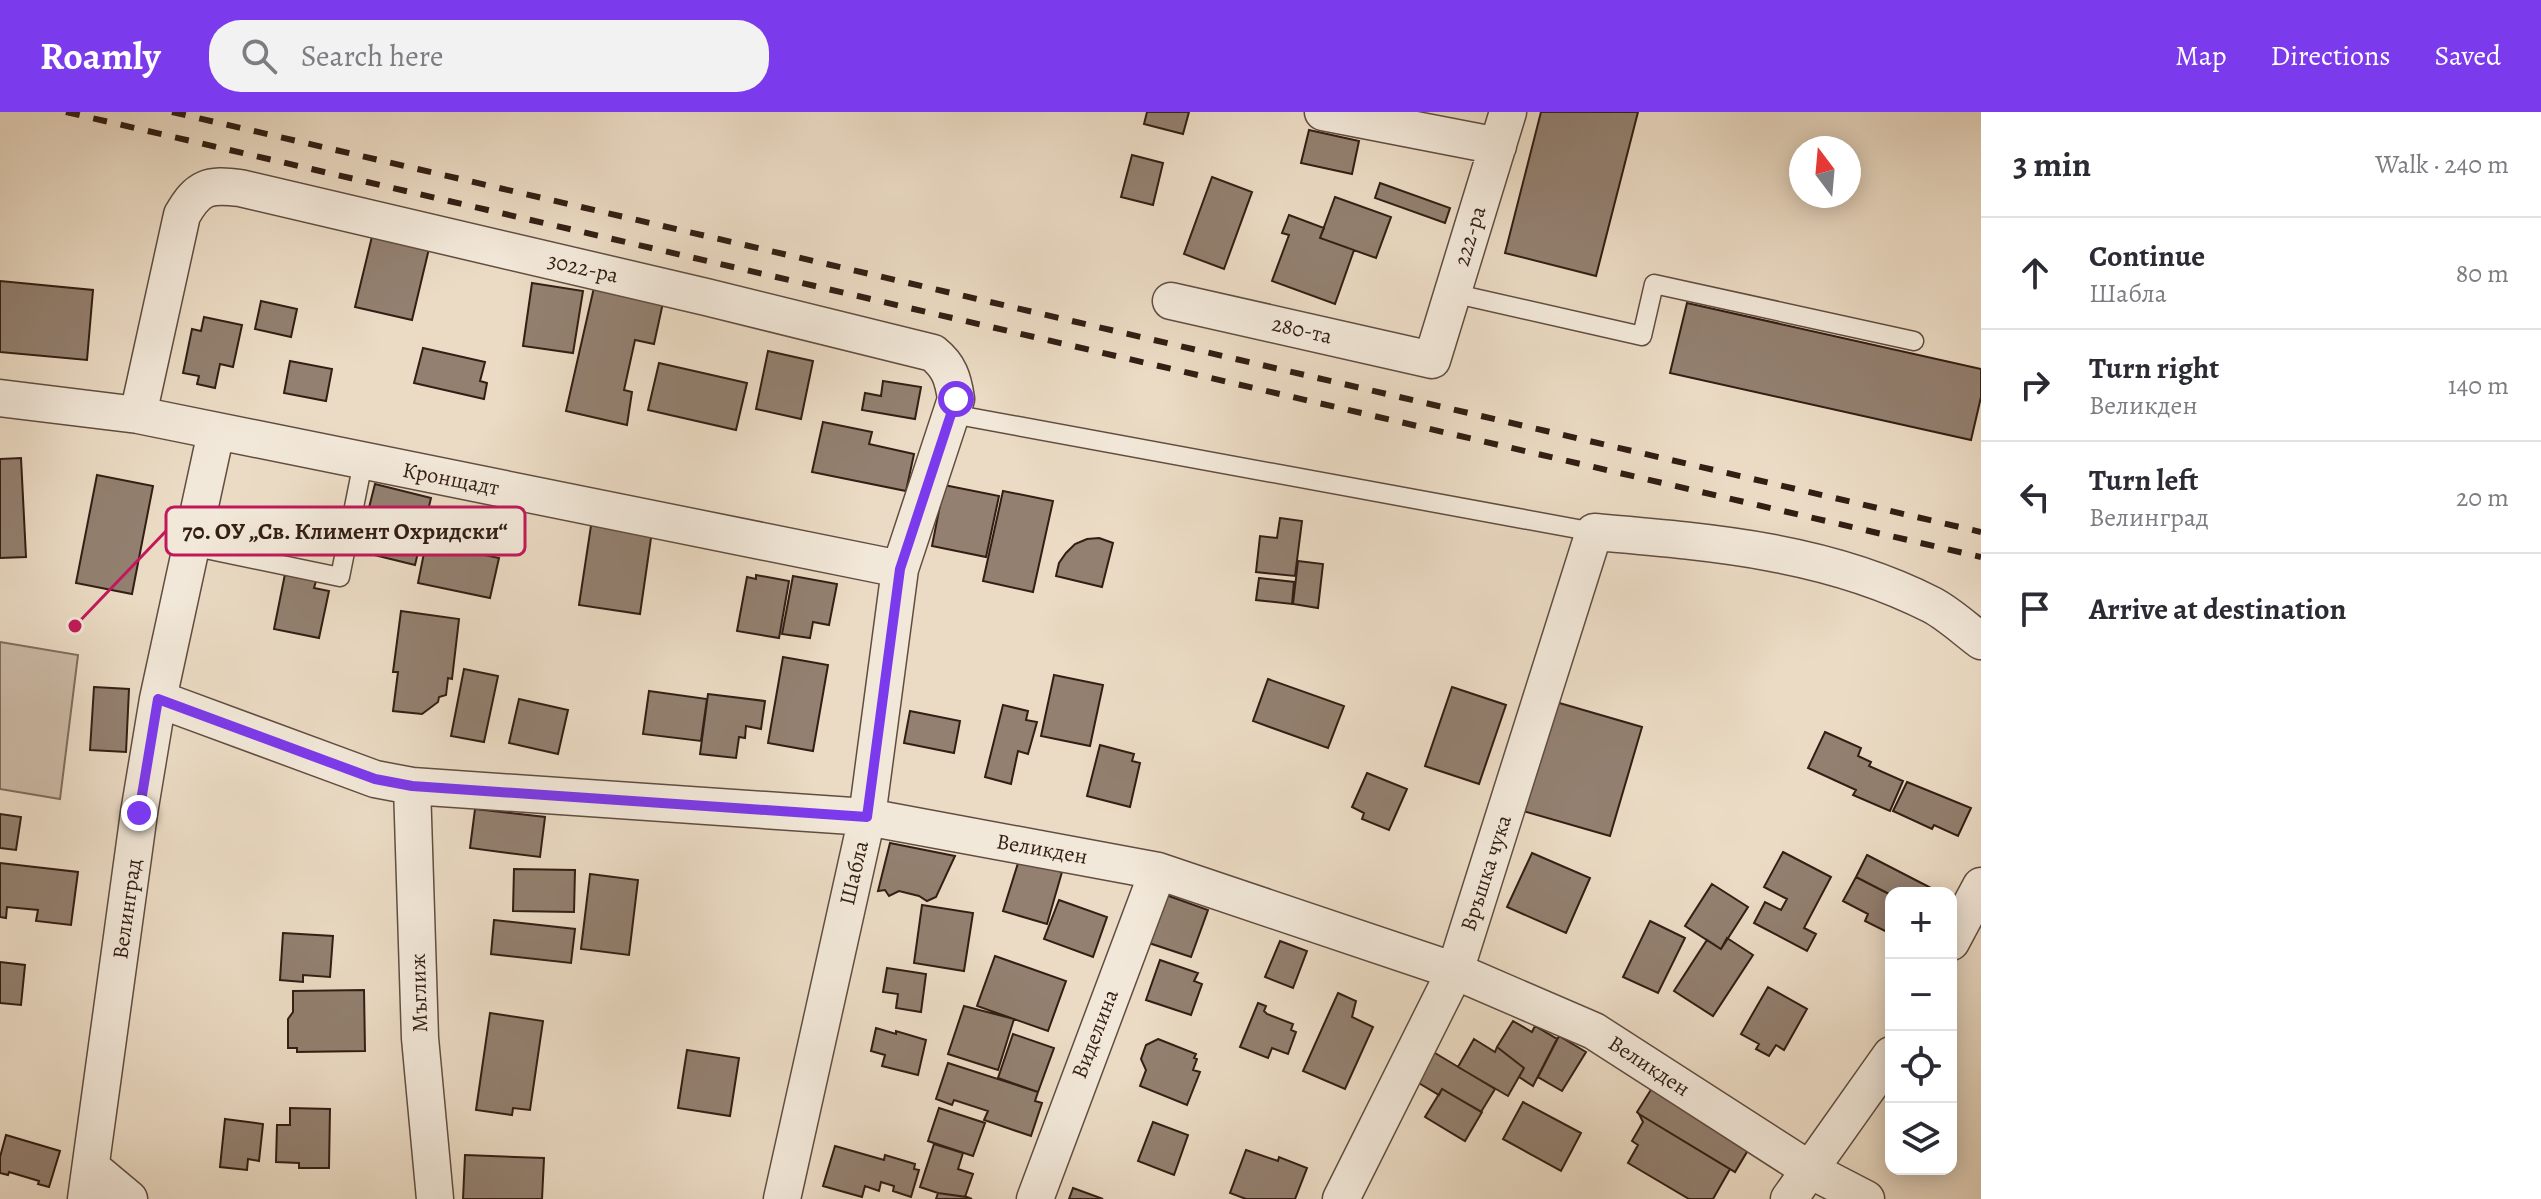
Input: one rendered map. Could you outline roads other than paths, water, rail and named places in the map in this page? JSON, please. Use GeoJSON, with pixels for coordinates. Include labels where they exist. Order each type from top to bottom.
{"type":"FeatureCollection","features":[{"type":"Feature","properties":{"kind":"street"},"geometry":{"type":"LineString","coordinates":[[1323,112],[1498,146]]}},
{"type":"Feature","properties":{"kind":"street","name":"222-ра"},"geometry":{"type":"LineString","coordinates":[[1432,360],[1508,112]]}},
{"type":"Feature","properties":{"kind":"street","name":"3022-ра"},"geometry":{"type":"LineString","coordinates":[[138,415],[182,215],[193,196],[216,185],[240,188],[736,304],[929,352],[945,363]]}},
{"type":"Feature","properties":{"kind":"street","name":"280-та"},"geometry":{"type":"LineString","coordinates":[[1171,301],[1432,360]]}},
{"type":"Feature","properties":{"kind":"street","name":"Шабла"},"geometry":{"type":"LineString","coordinates":[[782,1199],[867,817],[900,569],[956,399],[953,377],[945,363]]}},
{"type":"Feature","properties":{"kind":"street","name":"Кронщадт"},"geometry":{"type":"LineString","coordinates":[[0,398],[138,415],[900,569]]}},
{"type":"Feature","properties":{"kind":"street","name":"Велинград"},"geometry":{"type":"LineString","coordinates":[[89,1183],[139,813],[158,699],[216,432]]}},
{"type":"Feature","properties":{"kind":"street"},"geometry":{"type":"LineString","coordinates":[[1594,532],[1718,542],[1802,558],[1870,577],[1935,606],[1981,641]]}},
{"type":"Feature","properties":{"kind":"street","name":"Връшка чука"},"geometry":{"type":"LineString","coordinates":[[1341,1199],[1455,971],[1594,532]]}},
{"type":"Feature","properties":{"kind":"street","name":"Великден"},"geometry":{"type":"LineString","coordinates":[[158,699],[375,779],[412,786],[867,817],[1158,871],[1455,971],[1594,1031],[1810,1170],[1866,1199]]}},
{"type":"Feature","properties":{"kind":"street","name":"Мъглиж"},"geometry":{"type":"LineString","coordinates":[[412,786],[420,1038],[435,1199]]}},
{"type":"Feature","properties":{"kind":"street","name":"Виделина"},"geometry":{"type":"LineString","coordinates":[[1035,1199],[1158,871]]}},
{"type":"Feature","properties":{"kind":"street"},"geometry":{"type":"LineString","coordinates":[[1957,931],[1981,886]]}},
{"type":"Feature","properties":{"kind":"street"},"geometry":{"type":"LineString","coordinates":[[1789,1199],[1885,1064]]}},
{"type":"Feature","properties":{"kind":"street"},"geometry":{"type":"LineString","coordinates":[[89,1183],[129,1199]]}},
{"type":"Feature","properties":{"kind":"lane"},"geometry":{"type":"LineString","coordinates":[[1452,293],[1642,336],[1654,284],[1914,341]]}},
{"type":"Feature","properties":{"kind":"lane"},"geometry":{"type":"LineString","coordinates":[[952,414],[1594,532]]}},
{"type":"Feature","properties":{"kind":"lane"},"geometry":{"type":"LineString","coordinates":[[191,546],[340,577],[363,462]]}},
{"type":"Feature","properties":{"kind":"railway"},"geometry":{"type":"LineString","coordinates":[[66,112],[1981,557]]}},
{"type":"Feature","properties":{"kind":"railway"},"geometry":{"type":"LineString","coordinates":[[172,112],[1981,532]]}},
{"type":"Feature","properties":{"kind":"place","name":"70. ОУ „Св. Климент Охридски“"},"geometry":{"type":"Point","coordinates":[75,626]}}]}
